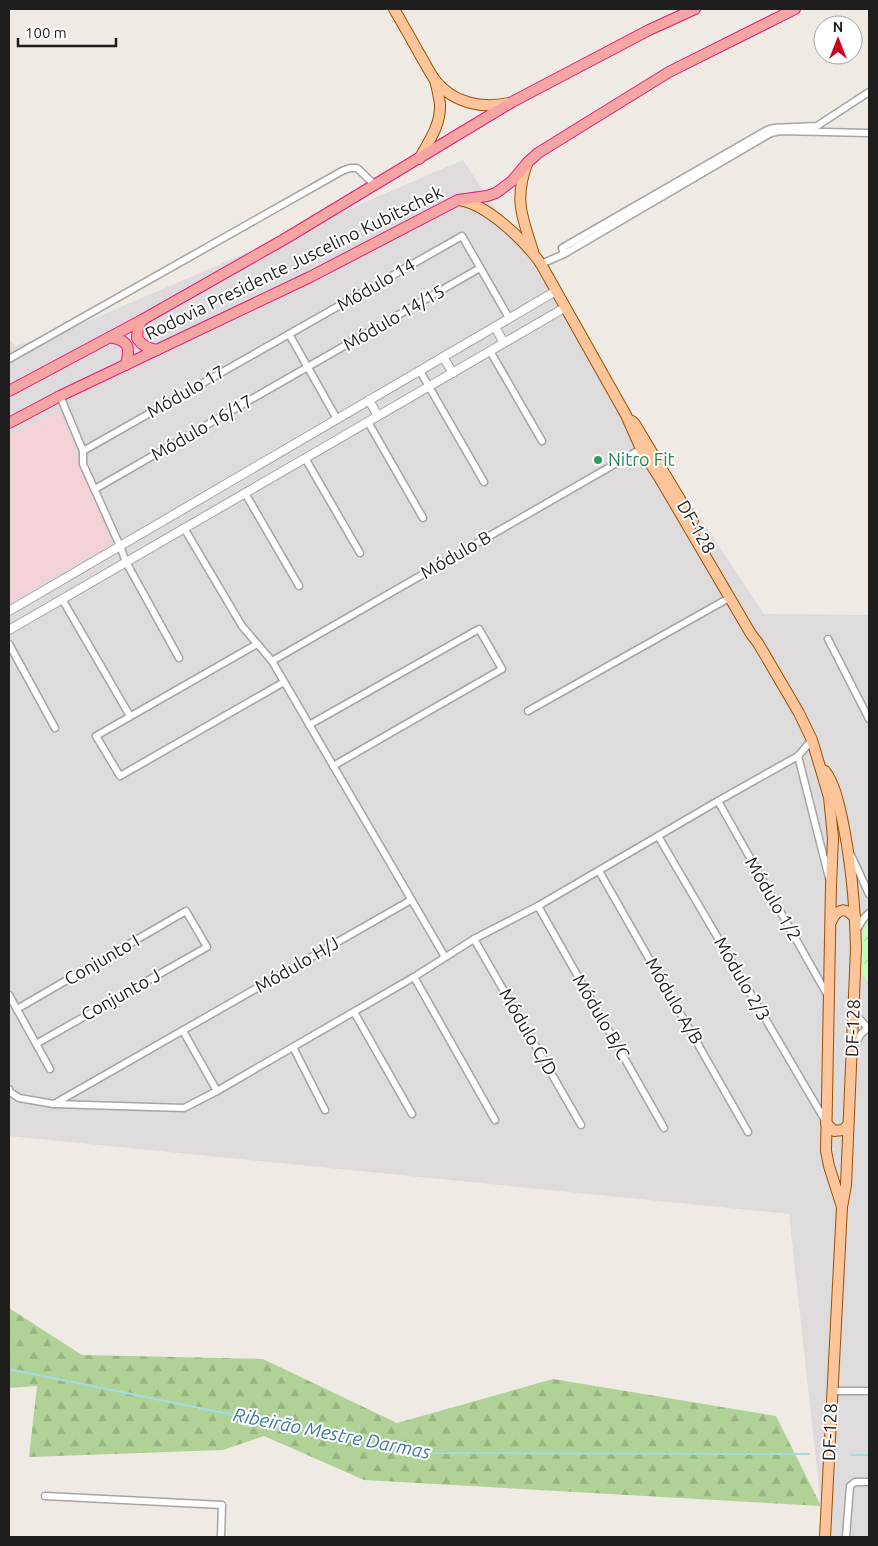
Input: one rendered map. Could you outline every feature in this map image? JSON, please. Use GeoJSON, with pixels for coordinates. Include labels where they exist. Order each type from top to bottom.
{"type":"FeatureCollection","features":[{"type":"Feature","properties":{"kind":"highway","name":"Rodovia Presidente Juscelino Kubitschek"},"geometry":{"type":"LineString","coordinates":[[9,391],[142,320],[283,240],[512,102],[649,30],[695,9]]}},
{"type":"Feature","properties":{"kind":"highway","name":"Rodovia Presidente Juscelino Kubitschek"},"geometry":{"type":"LineString","coordinates":[[9,423],[60,396],[310,277],[458,200],[496,193],[512,181],[527,163],[538,154],[669,72],[795,9]]}},
{"type":"Feature","properties":{"kind":"highway"},"geometry":{"type":"LineString","coordinates":[[142,320],[138,326],[137,338],[148,348],[157,350]]}},
{"type":"Feature","properties":{"kind":"highway"},"geometry":{"type":"LineString","coordinates":[[110,337],[120,338],[125,341],[128,348],[126,365]]}},
{"type":"Feature","properties":{"kind":"main road"},"geometry":{"type":"LineString","coordinates":[[394,9],[435,80],[451,95],[466,102],[483,106],[497,106],[512,102]]}},
{"type":"Feature","properties":{"kind":"main road"},"geometry":{"type":"LineString","coordinates":[[419,159],[436,130],[439,118],[440,104],[435,80]]}},
{"type":"Feature","properties":{"kind":"main road","name":"DF-128"},"geometry":{"type":"LineString","coordinates":[[527,163],[521,180],[519,199],[533,252]]}},
{"type":"Feature","properties":{"kind":"main road","name":"DF-128"},"geometry":{"type":"LineString","coordinates":[[458,200],[478,206],[503,224],[533,252],[626,415],[641,449],[664,478],[708,547],[756,632],[758,643]]}},
{"type":"Feature","properties":{"kind":"main road","name":"DF-128"},"geometry":{"type":"LineString","coordinates":[[626,415],[640,431],[655,456],[664,478],[729,598],[799,713],[812,740],[820,764],[829,797],[833,838],[830,886],[827,1156],[842,1207]]}},
{"type":"Feature","properties":{"kind":"main road"},"geometry":{"type":"LineString","coordinates":[[640,431],[641,449],[655,456]]}},
{"type":"Feature","properties":{"kind":"main road"},"geometry":{"type":"LineString","coordinates":[[708,547],[708,560]]}},
{"type":"Feature","properties":{"kind":"main road","name":"DF-128"},"geometry":{"type":"LineString","coordinates":[[820,764],[829,777],[838,800],[849,850],[856,925],[846,1185],[842,1207],[825,1537]]}},
{"type":"Feature","properties":{"kind":"main road"},"geometry":{"type":"LineString","coordinates":[[831,923],[834,916],[842,910],[848,912],[856,925]]}},
{"type":"Feature","properties":{"kind":"main road"},"geometry":{"type":"LineString","coordinates":[[826,1123],[834,1132],[843,1130],[848,1125]]}},
{"type":"Feature","properties":{"kind":"street"},"geometry":{"type":"LineString","coordinates":[[564,254],[562,248],[767,130],[773,128],[817,126],[869,92]]}},
{"type":"Feature","properties":{"kind":"street"},"geometry":{"type":"LineString","coordinates":[[541,264],[564,254],[771,133],[780,131],[869,133]]}},
{"type":"Feature","properties":{"kind":"street"},"geometry":{"type":"LineString","coordinates":[[9,359],[342,170],[357,168],[374,184]]}},
{"type":"Feature","properties":{"kind":"street","name":"Módulo 14"},"geometry":{"type":"LineString","coordinates":[[289,334],[462,236],[480,268]]}},
{"type":"Feature","properties":{"kind":"street"},"geometry":{"type":"LineString","coordinates":[[480,268],[509,318]]}},
{"type":"Feature","properties":{"kind":"street","name":"Módulo 14/15"},"geometry":{"type":"LineString","coordinates":[[308,367],[480,268]]}},
{"type":"Feature","properties":{"kind":"street"},"geometry":{"type":"LineString","coordinates":[[9,611],[556,291]]}},
{"type":"Feature","properties":{"kind":"street"},"geometry":{"type":"LineString","coordinates":[[9,630],[566,307]]}},
{"type":"Feature","properties":{"kind":"street"},"geometry":{"type":"LineString","coordinates":[[495,327],[504,343]]}},
{"type":"Feature","properties":{"kind":"street"},"geometry":{"type":"LineString","coordinates":[[289,334],[337,419]]}},
{"type":"Feature","properties":{"kind":"street","name":"Módulo 17"},"geometry":{"type":"LineString","coordinates":[[83,451],[289,334]]}},
{"type":"Feature","properties":{"kind":"street"},"geometry":{"type":"LineString","coordinates":[[490,351],[542,441]]}},
{"type":"Feature","properties":{"kind":"street"},"geometry":{"type":"LineString","coordinates":[[443,357],[453,372]]}},
{"type":"Feature","properties":{"kind":"street","name":"Módulo 16/17"},"geometry":{"type":"LineString","coordinates":[[95,489],[308,367]]}},
{"type":"Feature","properties":{"kind":"street"},"geometry":{"type":"LineString","coordinates":[[420,371],[484,482]]}},
{"type":"Feature","properties":{"kind":"street"},"geometry":{"type":"LineString","coordinates":[[60,396],[83,451],[83,464],[126,562],[179,658]]}},
{"type":"Feature","properties":{"kind":"street"},"geometry":{"type":"LineString","coordinates":[[369,400],[378,416]]}},
{"type":"Feature","properties":{"kind":"street"},"geometry":{"type":"LineString","coordinates":[[368,422],[423,518]]}},
{"type":"Feature","properties":{"kind":"street","name":"Módulo B"},"geometry":{"type":"LineString","coordinates":[[272,662],[641,449]]}},
{"type":"Feature","properties":{"kind":"street"},"geometry":{"type":"LineString","coordinates":[[305,458],[360,552]]}},
{"type":"Feature","properties":{"kind":"street"},"geometry":{"type":"LineString","coordinates":[[256,466],[265,481]]}},
{"type":"Feature","properties":{"kind":"street"},"geometry":{"type":"LineString","coordinates":[[245,493],[300,586]]}},
{"type":"Feature","properties":{"kind":"street"},"geometry":{"type":"LineString","coordinates":[[184,528],[242,626],[272,662],[445,957]]}},
{"type":"Feature","properties":{"kind":"street"},"geometry":{"type":"LineString","coordinates":[[528,711],[729,598]]}},
{"type":"Feature","properties":{"kind":"street"},"geometry":{"type":"LineString","coordinates":[[62,599],[130,716]]}},
{"type":"Feature","properties":{"kind":"street"},"geometry":{"type":"LineString","coordinates":[[309,725],[479,629],[502,670],[333,766]]}},
{"type":"Feature","properties":{"kind":"street"},"geometry":{"type":"LineString","coordinates":[[828,639],[869,719]]}},
{"type":"Feature","properties":{"kind":"street"},"geometry":{"type":"LineString","coordinates":[[9,644],[55,728]]}},
{"type":"Feature","properties":{"kind":"street"},"geometry":{"type":"LineString","coordinates":[[257,644],[96,736],[120,776],[284,682]]}},
{"type":"Feature","properties":{"kind":"street"},"geometry":{"type":"LineString","coordinates":[[10,1091],[19,1098],[54,1104],[184,1108],[354,1012],[474,939],[538,906],[798,756],[812,740]]}},
{"type":"Feature","properties":{"kind":"street"},"geometry":{"type":"LineString","coordinates":[[798,756],[830,886]]}},
{"type":"Feature","properties":{"kind":"street","name":"Módulo 1/2"},"geometry":{"type":"LineString","coordinates":[[718,801],[829,997]]}},
{"type":"Feature","properties":{"kind":"street","name":"Módulo 2/3"},"geometry":{"type":"LineString","coordinates":[[658,836],[826,1123]]}},
{"type":"Feature","properties":{"kind":"street"},"geometry":{"type":"LineString","coordinates":[[849,850],[869,894]]}},
{"type":"Feature","properties":{"kind":"street","name":"Módulo A/B"},"geometry":{"type":"LineString","coordinates":[[599,871],[748,1132]]}},
{"type":"Feature","properties":{"kind":"street","name":"Módulo H/J"},"geometry":{"type":"LineString","coordinates":[[54,1104],[411,900]]}},
{"type":"Feature","properties":{"kind":"street","name":"Módulo B/C"},"geometry":{"type":"LineString","coordinates":[[538,906],[664,1128]]}},
{"type":"Feature","properties":{"kind":"street","name":"Conjunto I"},"geometry":{"type":"LineString","coordinates":[[17,1009],[186,911],[207,947]]}},
{"type":"Feature","properties":{"kind":"street"},"geometry":{"type":"LineString","coordinates":[[856,925],[869,913]]}},
{"type":"Feature","properties":{"kind":"street","name":"Módulo C/D"},"geometry":{"type":"LineString","coordinates":[[474,939],[581,1125]]}},
{"type":"Feature","properties":{"kind":"street","name":"Conjunto J"},"geometry":{"type":"LineString","coordinates":[[36,1044],[207,947]]}},
{"type":"Feature","properties":{"kind":"street"},"geometry":{"type":"LineString","coordinates":[[414,977],[495,1120]]}},
{"type":"Feature","properties":{"kind":"street"},"geometry":{"type":"LineString","coordinates":[[9,995],[50,1069]]}},
{"type":"Feature","properties":{"kind":"street"},"geometry":{"type":"LineString","coordinates":[[354,1012],[412,1114]]}},
{"type":"Feature","properties":{"kind":"street"},"geometry":{"type":"LineString","coordinates":[[852,1048],[868,1027],[853,1012]]}},
{"type":"Feature","properties":{"kind":"street"},"geometry":{"type":"LineString","coordinates":[[183,1030],[217,1091]]}},
{"type":"Feature","properties":{"kind":"street"},"geometry":{"type":"LineString","coordinates":[[293,1047],[325,1110]]}},
{"type":"Feature","properties":{"kind":"street"},"geometry":{"type":"LineString","coordinates":[[832,1391],[869,1390]]}},
{"type":"Feature","properties":{"kind":"street"},"geometry":{"type":"LineString","coordinates":[[846,1537],[850,1486],[855,1482],[869,1482]]}},
{"type":"Feature","properties":{"kind":"street"},"geometry":{"type":"LineString","coordinates":[[46,1496],[222,1505],[221,1537]]}},
{"type":"Feature","properties":{"kind":"shaded area"},"geometry":{"type":"Polygon","coordinates":[[[463,160],[764,614],[869,615],[869,1537],[819,1537],[821,1506],[789,1214],[9,1136],[9,339],[15,346],[81,324],[463,160]]]}},
{"type":"Feature","properties":{"kind":"shaded area"},"geometry":{"type":"Polygon","coordinates":[[[60,410],[113,543],[9,603],[9,436],[60,410]]]}},
{"type":"Feature","properties":{"kind":"green space"},"geometry":{"type":"Polygon","coordinates":[[[869,918],[869,988],[861,963],[861,942],[864,928],[869,918]]]}},
{"type":"Feature","properties":{"kind":"green space"},"geometry":{"type":"Polygon","coordinates":[[[9,1308],[82,1355],[263,1359],[397,1423],[553,1379],[776,1416],[821,1506],[364,1480],[264,1436],[223,1450],[29,1457],[37,1386],[9,1388],[9,1308]]]}},
{"type":"Feature","properties":{"kind":"waterway","name":"Ribeirão Mestre Darmas"},"geometry":{"type":"LineString","coordinates":[[9,1369],[419,1453],[809,1454]]}},
{"type":"Feature","properties":{"kind":"waterway","name":"Ribeirão Mestre Darmas"},"geometry":{"type":"LineString","coordinates":[[852,1455],[869,1455]]}},
{"type":"Feature","properties":{"kind":"place","name":"Nitro Fit"},"geometry":{"type":"Point","coordinates":[598,460]}}]}
